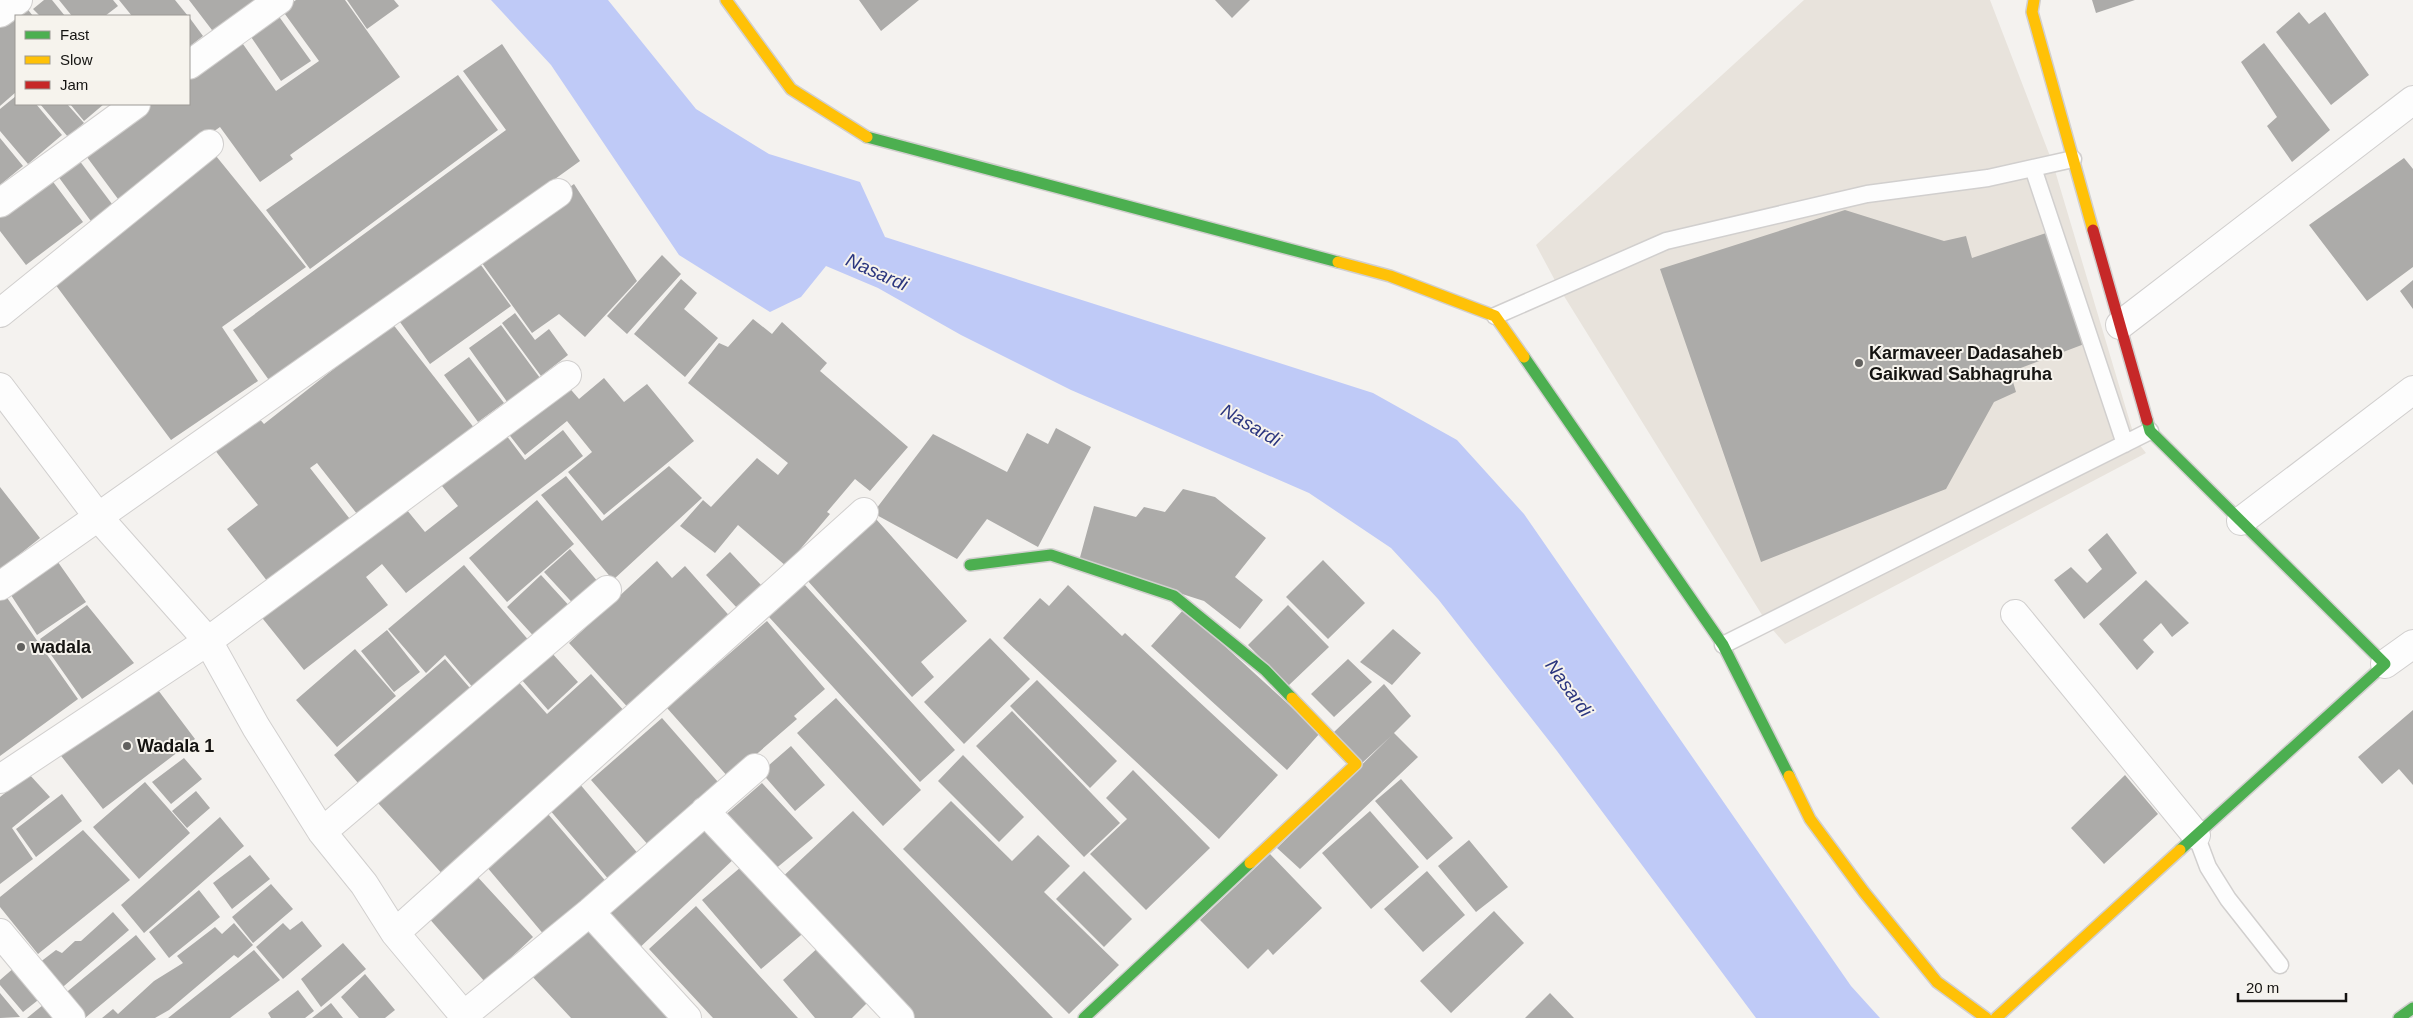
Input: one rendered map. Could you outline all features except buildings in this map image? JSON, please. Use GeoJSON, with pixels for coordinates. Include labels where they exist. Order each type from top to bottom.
{"type":"FeatureCollection","features":[{"type":"Feature","properties":{"kind":"street"},"geometry":{"type":"LineString","coordinates":[[0,13],[18,0]]}},
{"type":"Feature","properties":{"kind":"street"},"geometry":{"type":"LineString","coordinates":[[190,65],[279,0]]}},
{"type":"Feature","properties":{"kind":"street"},"geometry":{"type":"LineString","coordinates":[[726,0],[791,89],[867,137],[1390,276],[1495,316],[1723,645],[1810,819],[1864,892],[1937,982],[1986,1018]]}},
{"type":"Feature","properties":{"kind":"street"},"geometry":{"type":"LineString","coordinates":[[2034,0],[2032,12],[2150,431],[2385,664]]}},
{"type":"Feature","properties":{"kind":"street"},"geometry":{"type":"LineString","coordinates":[[2120,325],[2413,100]]}},
{"type":"Feature","properties":{"kind":"street"},"geometry":{"type":"LineString","coordinates":[[0,203],[135,105]]}},
{"type":"Feature","properties":{"kind":"street"},"geometry":{"type":"LineString","coordinates":[[0,313],[209,144]]}},
{"type":"Feature","properties":{"kind":"street"},"geometry":{"type":"LineString","coordinates":[[0,586],[558,193]]}},
{"type":"Feature","properties":{"kind":"street"},"geometry":{"type":"LineString","coordinates":[[0,780],[208,641],[567,375]]}},
{"type":"Feature","properties":{"kind":"street"},"geometry":{"type":"LineString","coordinates":[[1,390],[99,518],[208,641],[256,727],[322,832],[364,884],[395,933],[465,1017],[590,912],[755,768]]}},
{"type":"Feature","properties":{"kind":"street"},"geometry":{"type":"LineString","coordinates":[[2241,521],[2413,390]]}},
{"type":"Feature","properties":{"kind":"street"},"geometry":{"type":"LineString","coordinates":[[395,933],[864,512]]}},
{"type":"Feature","properties":{"kind":"street"},"geometry":{"type":"LineString","coordinates":[[970,565],[1051,555],[1174,596],[1265,670],[1356,764],[1088,1017]]}},
{"type":"Feature","properties":{"kind":"street"},"geometry":{"type":"LineString","coordinates":[[322,832],[607,590]]}},
{"type":"Feature","properties":{"kind":"street"},"geometry":{"type":"LineString","coordinates":[[2015,614],[2196,835]]}},
{"type":"Feature","properties":{"kind":"street"},"geometry":{"type":"LineString","coordinates":[[1996,1018],[2385,664],[2413,644]]}},
{"type":"Feature","properties":{"kind":"street"},"geometry":{"type":"LineString","coordinates":[[705,811],[900,1018]]}},
{"type":"Feature","properties":{"kind":"street"},"geometry":{"type":"LineString","coordinates":[[590,912],[687,1018]]}},
{"type":"Feature","properties":{"kind":"street"},"geometry":{"type":"LineString","coordinates":[[0,933],[71,1018]]}},
{"type":"Feature","properties":{"kind":"street"},"geometry":{"type":"LineString","coordinates":[[2399,1018],[2413,1008]]}},
{"type":"Feature","properties":{"kind":"lane"},"geometry":{"type":"LineString","coordinates":[[1495,316],[1666,241],[1867,194],[1988,178],[2073,159]]}},
{"type":"Feature","properties":{"kind":"lane"},"geometry":{"type":"LineString","coordinates":[[2033,168],[2125,444]]}},
{"type":"Feature","properties":{"kind":"lane"},"geometry":{"type":"LineString","coordinates":[[1723,645],[2150,431]]}},
{"type":"Feature","properties":{"kind":"lane"},"geometry":{"type":"LineString","coordinates":[[2196,835],[2208,867],[2228,899],[2280,965]]}},
{"type":"Feature","properties":{"kind":"shaded area","name":"Karmaveer Dadasaheb Gaikwad Sabhagruha"},"geometry":{"type":"Polygon","coordinates":[[[1804,0],[1990,0],[2053,164],[2135,439],[2146,453],[1785,644],[1767,623],[1559,288],[1536,245],[1804,0]]]}},
{"type":"Feature","properties":{"kind":"water","name":"Nasardi"},"geometry":{"type":"Polygon","coordinates":[[[491,0],[608,0],[696,109],[769,154],[860,182],[885,237],[1373,393],[1457,440],[1524,514],[1851,986],[1880,1018],[1756,1018],[1557,751],[1438,599],[1391,548],[1309,493],[1071,390],[961,335],[878,288],[826,266],[801,297],[770,312],[679,255],[551,65],[491,0]]]}},
{"type":"Feature","properties":{"kind":"traffic: fast"},"geometry":{"type":"LineString","coordinates":[[867,137],[1338,262]]}},
{"type":"Feature","properties":{"kind":"traffic: fast"},"geometry":{"type":"LineString","coordinates":[[1524,357],[1723,645],[1789,776]]}},
{"type":"Feature","properties":{"kind":"traffic: fast"},"geometry":{"type":"LineString","coordinates":[[2147,420],[2150,431],[2385,664],[2180,850]]}},
{"type":"Feature","properties":{"kind":"traffic: fast"},"geometry":{"type":"LineString","coordinates":[[970,565],[1051,555],[1174,596],[1265,670],[1292,698]]}},
{"type":"Feature","properties":{"kind":"traffic: fast"},"geometry":{"type":"LineString","coordinates":[[1084,1018],[1250,863]]}},
{"type":"Feature","properties":{"kind":"traffic: fast"},"geometry":{"type":"LineString","coordinates":[[2399,1018],[2413,1008]]}},
{"type":"Feature","properties":{"kind":"traffic: slow"},"geometry":{"type":"LineString","coordinates":[[726,0],[791,89],[867,137]]}},
{"type":"Feature","properties":{"kind":"traffic: slow"},"geometry":{"type":"LineString","coordinates":[[2034,0],[2032,12],[2093,230]]}},
{"type":"Feature","properties":{"kind":"traffic: slow"},"geometry":{"type":"LineString","coordinates":[[1338,262],[1390,276],[1495,316],[1524,357]]}},
{"type":"Feature","properties":{"kind":"traffic: slow"},"geometry":{"type":"LineString","coordinates":[[1250,863],[1356,764],[1292,698]]}},
{"type":"Feature","properties":{"kind":"traffic: slow"},"geometry":{"type":"LineString","coordinates":[[1789,776],[1810,819],[1864,892],[1937,982],[1986,1018]]}},
{"type":"Feature","properties":{"kind":"traffic: slow"},"geometry":{"type":"LineString","coordinates":[[1996,1018],[2180,850]]}},
{"type":"Feature","properties":{"kind":"traffic: jam"},"geometry":{"type":"LineString","coordinates":[[2093,230],[2147,420]]}},
{"type":"Feature","properties":{"kind":"place","name":"Karmaveer Dadasaheb Gaikwad Sabhagruha"},"geometry":{"type":"Point","coordinates":[1859,363]}},
{"type":"Feature","properties":{"kind":"place","name":"wadala"},"geometry":{"type":"Point","coordinates":[21,647]}},
{"type":"Feature","properties":{"kind":"place","name":"Wadala 1"},"geometry":{"type":"Point","coordinates":[127,746]}}]}
